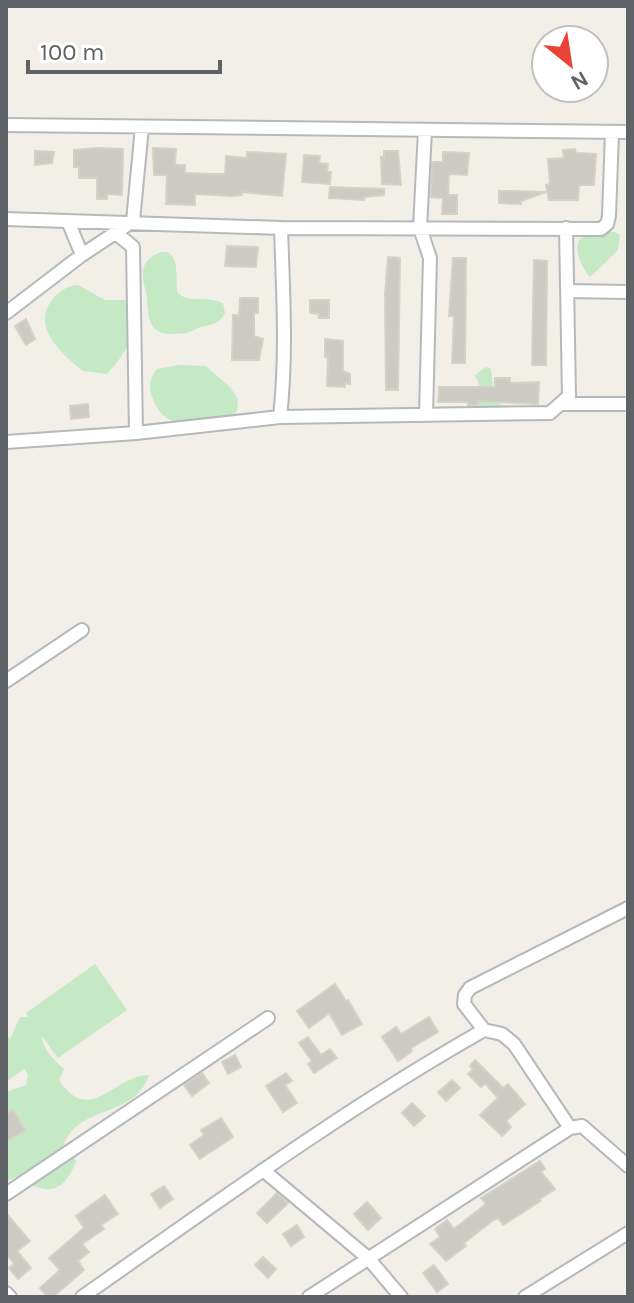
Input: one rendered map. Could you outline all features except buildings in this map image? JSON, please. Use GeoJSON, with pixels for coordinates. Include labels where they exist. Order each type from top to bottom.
{"type":"FeatureCollection","features":[{"type":"Feature","properties":{"kind":"street"},"geometry":{"type":"LineString","coordinates":[[6,125],[628,132]]}},
{"type":"Feature","properties":{"kind":"street"},"geometry":{"type":"LineString","coordinates":[[6,313],[133,221],[142,127]]}},
{"type":"Feature","properties":{"kind":"street"},"geometry":{"type":"LineString","coordinates":[[425,130],[420,228],[430,258],[426,415]]}},
{"type":"Feature","properties":{"kind":"street"},"geometry":{"type":"LineString","coordinates":[[6,219],[281,228],[601,229],[607,224],[612,132]]}},
{"type":"Feature","properties":{"kind":"street"},"geometry":{"type":"LineString","coordinates":[[68,221],[82,255]]}},
{"type":"Feature","properties":{"kind":"street"},"geometry":{"type":"LineString","coordinates":[[280,417],[286,339],[281,228]]}},
{"type":"Feature","properties":{"kind":"street"},"geometry":{"type":"LineString","coordinates":[[6,442],[136,433],[280,417],[550,413],[569,396],[566,228]]}},
{"type":"Feature","properties":{"kind":"street"},"geometry":{"type":"LineString","coordinates":[[430,258],[444,229]]}},
{"type":"Feature","properties":{"kind":"street"},"geometry":{"type":"LineString","coordinates":[[117,234],[133,247],[136,433]]}},
{"type":"Feature","properties":{"kind":"street"},"geometry":{"type":"LineString","coordinates":[[568,291],[628,292]]}},
{"type":"Feature","properties":{"kind":"street"},"geometry":{"type":"LineString","coordinates":[[562,404],[628,404]]}},
{"type":"Feature","properties":{"kind":"street"},"geometry":{"type":"LineString","coordinates":[[6,681],[82,630]]}},
{"type":"Feature","properties":{"kind":"street"},"geometry":{"type":"LineString","coordinates":[[570,1128],[514,1044],[502,1034],[484,1030],[464,1004],[465,995],[470,988],[628,908]]}},
{"type":"Feature","properties":{"kind":"street"},"geometry":{"type":"LineString","coordinates":[[6,1194],[268,1018]]}},
{"type":"Feature","properties":{"kind":"street"},"geometry":{"type":"LineString","coordinates":[[82,1297],[400,1077],[484,1030]]}},
{"type":"Feature","properties":{"kind":"street"},"geometry":{"type":"LineString","coordinates":[[309,1297],[570,1128],[582,1126],[628,1166]]}},
{"type":"Feature","properties":{"kind":"street"},"geometry":{"type":"LineString","coordinates":[[263,1170],[368,1258],[401,1297]]}},
{"type":"Feature","properties":{"kind":"street"},"geometry":{"type":"LineString","coordinates":[[525,1297],[628,1233]]}},
{"type":"Feature","properties":{"kind":"green space"},"geometry":{"type":"Polygon","coordinates":[[[615,232],[620,235],[618,250],[590,277],[577,251],[579,240],[590,233],[615,232]]]}},
{"type":"Feature","properties":{"kind":"green space"},"geometry":{"type":"Polygon","coordinates":[[[162,252],[172,255],[176,265],[177,292],[181,296],[223,303],[225,313],[219,321],[183,334],[163,333],[152,326],[143,270],[149,259],[162,252]]]}},
{"type":"Feature","properties":{"kind":"green space"},"geometry":{"type":"Polygon","coordinates":[[[78,285],[105,300],[135,303],[130,342],[107,374],[83,371],[58,348],[47,330],[46,310],[52,300],[70,286],[78,285]]]}},
{"type":"Feature","properties":{"kind":"green space"},"geometry":{"type":"Polygon","coordinates":[[[179,365],[206,366],[227,385],[238,399],[232,420],[186,424],[167,418],[159,410],[150,391],[152,376],[157,369],[179,365]]]}},
{"type":"Feature","properties":{"kind":"green space"},"geometry":{"type":"Polygon","coordinates":[[[486,367],[491,369],[495,402],[511,408],[479,410],[477,405],[481,389],[475,375],[486,367]]]}},
{"type":"Feature","properties":{"kind":"green space"},"geometry":{"type":"Polygon","coordinates":[[[95,964],[127,1010],[58,1058],[41,1035],[47,1050],[64,1069],[59,1080],[70,1093],[81,1099],[91,1099],[136,1077],[149,1075],[142,1089],[131,1099],[92,1117],[70,1133],[63,1147],[72,1152],[76,1162],[58,1187],[43,1189],[16,1177],[6,1181],[6,1092],[26,1085],[28,1074],[24,1069],[6,1082],[6,1034],[10,1039],[20,1017],[28,1017],[26,1013],[95,964]]]}}]}
